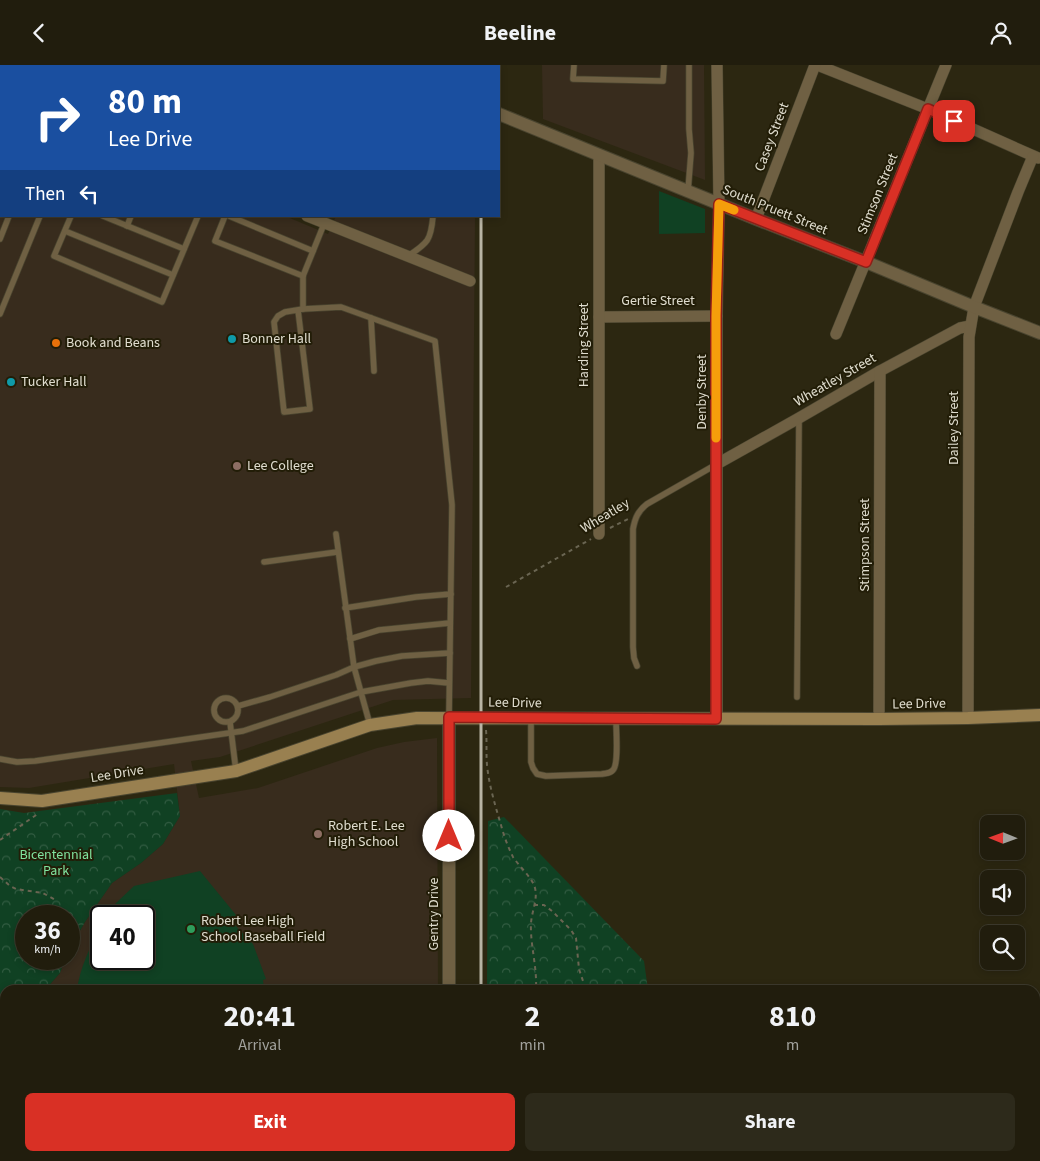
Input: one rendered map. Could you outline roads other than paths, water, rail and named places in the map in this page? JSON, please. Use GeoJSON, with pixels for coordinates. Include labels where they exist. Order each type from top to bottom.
{"type":"FeatureCollection","features":[{"type":"Feature","properties":{"kind":"main road","name":"Lee Drive"},"geometry":{"type":"LineString","coordinates":[[0,798],[42,801],[236,771],[370,725],[417,718],[879,719],[1040,715]]}},
{"type":"Feature","properties":{"kind":"street","name":"Denby Street"},"geometry":{"type":"LineString","coordinates":[[716,719],[716,316],[719,204],[717,65]]}},
{"type":"Feature","properties":{"kind":"street"},"geometry":{"type":"LineString","coordinates":[[816,65],[928,109],[1037,157]]}},
{"type":"Feature","properties":{"kind":"street","name":"Casey Street"},"geometry":{"type":"LineString","coordinates":[[756,219],[816,65]]}},
{"type":"Feature","properties":{"kind":"street","name":"Stimson Street"},"geometry":{"type":"LineString","coordinates":[[836,334],[946,65]]}},
{"type":"Feature","properties":{"kind":"street","name":"South Pruett Street"},"geometry":{"type":"LineString","coordinates":[[500,114],[1040,333]]}},
{"type":"Feature","properties":{"kind":"street","name":"Harding Street"},"geometry":{"type":"LineString","coordinates":[[599,155],[599,534]]}},
{"type":"Feature","properties":{"kind":"street","name":"Dailey Street"},"geometry":{"type":"LineString","coordinates":[[968,718],[970,326],[974,307],[1018,192],[1037,157]]}},
{"type":"Feature","properties":{"kind":"street"},"geometry":{"type":"LineString","coordinates":[[312,217],[326,220],[470,281]]}},
{"type":"Feature","properties":{"kind":"street","name":"Gertie Street"},"geometry":{"type":"LineString","coordinates":[[599,317],[716,316]]}},
{"type":"Feature","properties":{"kind":"street","name":"Wheatley Street"},"geometry":{"type":"LineString","coordinates":[[716,464],[880,371],[960,328],[970,326]]}},
{"type":"Feature","properties":{"kind":"street","name":"Stimpson Street"},"geometry":{"type":"LineString","coordinates":[[879,719],[880,371]]}},
{"type":"Feature","properties":{"kind":"street","name":"Gentry Drive"},"geometry":{"type":"LineString","coordinates":[[449,717],[449,985]]}},
{"type":"Feature","properties":{"kind":"lane"},"geometry":{"type":"LineString","coordinates":[[574,65],[574,79],[663,81],[664,65]]}},
{"type":"Feature","properties":{"kind":"lane"},"geometry":{"type":"LineString","coordinates":[[688,191],[691,153],[688,123],[689,65]]}},
{"type":"Feature","properties":{"kind":"lane"},"geometry":{"type":"LineString","coordinates":[[0,239],[9,217]]}},
{"type":"Feature","properties":{"kind":"lane"},"geometry":{"type":"LineString","coordinates":[[0,314],[40,217]]}},
{"type":"Feature","properties":{"kind":"lane"},"geometry":{"type":"LineString","coordinates":[[71,217],[54,256],[162,302],[198,217]]}},
{"type":"Feature","properties":{"kind":"lane"},"geometry":{"type":"LineString","coordinates":[[105,217],[184,249]]}},
{"type":"Feature","properties":{"kind":"lane"},"geometry":{"type":"LineString","coordinates":[[127,226],[132,217]]}},
{"type":"Feature","properties":{"kind":"lane"},"geometry":{"type":"LineString","coordinates":[[227,217],[215,241],[304,276]]}},
{"type":"Feature","properties":{"kind":"lane"},"geometry":{"type":"LineString","coordinates":[[229,217],[313,251]]}},
{"type":"Feature","properties":{"kind":"lane"},"geometry":{"type":"LineString","coordinates":[[408,256],[425,245],[432,232],[433,217]]}},
{"type":"Feature","properties":{"kind":"lane"},"geometry":{"type":"LineString","coordinates":[[326,220],[302,282],[301,309],[310,409],[284,412],[274,322],[278,316],[286,312],[301,309],[341,307],[435,341],[452,505],[449,717]]}},
{"type":"Feature","properties":{"kind":"lane"},"geometry":{"type":"LineString","coordinates":[[65,231],[173,275]]}},
{"type":"Feature","properties":{"kind":"lane"},"geometry":{"type":"LineString","coordinates":[[371,318],[374,371]]}},
{"type":"Feature","properties":{"kind":"lane"},"geometry":{"type":"LineString","coordinates":[[797,697],[800,418]]}},
{"type":"Feature","properties":{"kind":"lane","name":"Wheatley"},"geometry":{"type":"LineString","coordinates":[[637,666],[633,647],[634,521],[641,509],[716,464]]}},
{"type":"Feature","properties":{"kind":"lane"},"geometry":{"type":"LineString","coordinates":[[336,534],[354,667],[370,725]]}},
{"type":"Feature","properties":{"kind":"lane"},"geometry":{"type":"LineString","coordinates":[[264,562],[338,552]]}},
{"type":"Feature","properties":{"kind":"lane"},"geometry":{"type":"LineString","coordinates":[[345,608],[416,597],[451,594]]}},
{"type":"Feature","properties":{"kind":"lane"},"geometry":{"type":"LineString","coordinates":[[350,639],[379,630],[450,623]]}},
{"type":"Feature","properties":{"kind":"lane"},"geometry":{"type":"LineString","coordinates":[[238,706],[280,694],[354,667],[402,655],[450,653]]}},
{"type":"Feature","properties":{"kind":"lane"},"geometry":{"type":"LineString","coordinates":[[0,759],[17,762],[35,761],[243,731],[361,692],[428,681],[449,683]]}},
{"type":"Feature","properties":{"kind":"lane"},"geometry":{"type":"LineString","coordinates":[[222,699],[233,700],[238,706],[236,718],[230,722],[225,723],[218,719],[214,712],[216,704],[222,699]]}},
{"type":"Feature","properties":{"kind":"lane"},"geometry":{"type":"LineString","coordinates":[[531,718],[532,768],[537,774],[546,776],[610,773],[614,769],[616,762],[616,719]]}},
{"type":"Feature","properties":{"kind":"lane"},"geometry":{"type":"LineString","coordinates":[[230,722],[236,771]]}},
{"type":"Feature","properties":{"kind":"railway"},"geometry":{"type":"LineString","coordinates":[[481,217],[481,985]]}},
{"type":"Feature","properties":{"kind":"place","name":"Bonner Hall"},"geometry":{"type":"Point","coordinates":[232,339]}},
{"type":"Feature","properties":{"kind":"place","name":"Book and Beans"},"geometry":{"type":"Point","coordinates":[56,343]}},
{"type":"Feature","properties":{"kind":"place","name":"Tucker Hall"},"geometry":{"type":"Point","coordinates":[11,382]}},
{"type":"Feature","properties":{"kind":"place","name":"Lee College"},"geometry":{"type":"Point","coordinates":[237,466]}},
{"type":"Feature","properties":{"kind":"place","name":"Robert E. Lee High School"},"geometry":{"type":"Point","coordinates":[318,834]}},
{"type":"Feature","properties":{"kind":"place","name":"Robert Lee High School Baseball Field"},"geometry":{"type":"Point","coordinates":[191,929]}},
{"type":"Feature","properties":{"kind":"park label","name":"Bicentennial Park"},"geometry":{"type":"Point","coordinates":[56,863]}}]}
